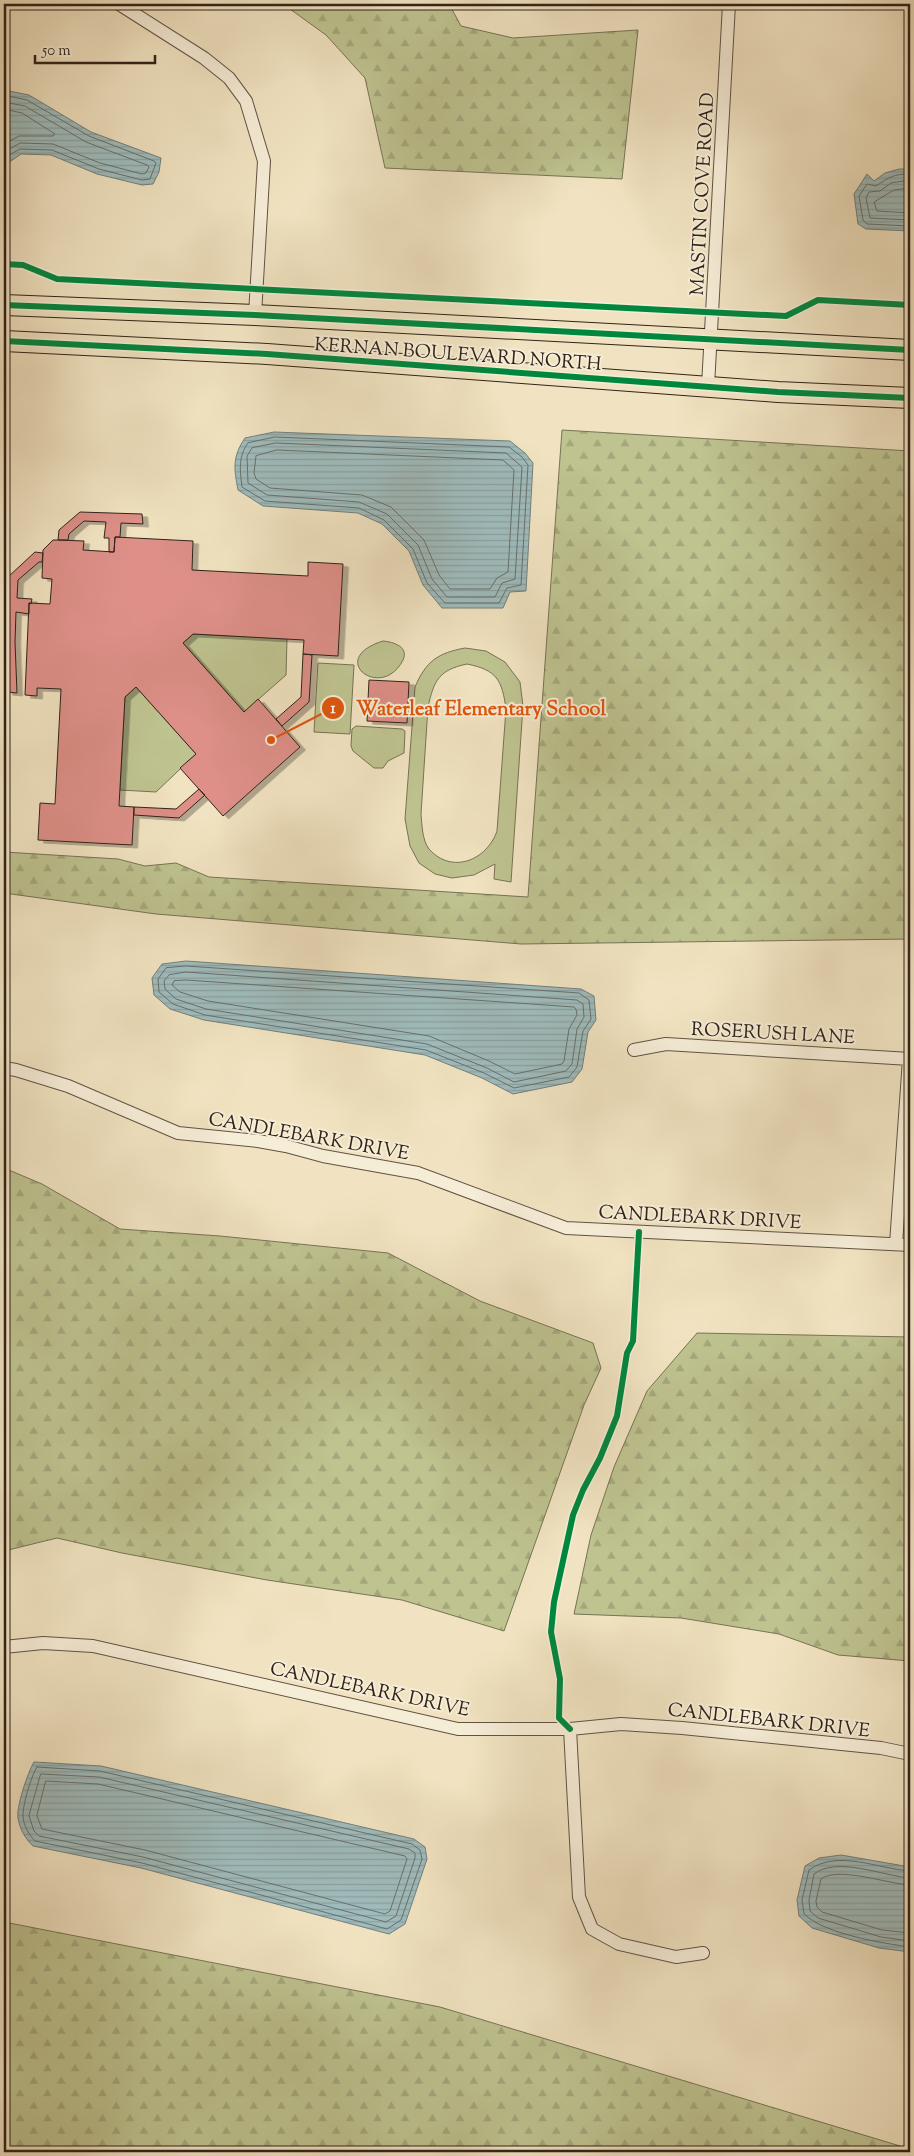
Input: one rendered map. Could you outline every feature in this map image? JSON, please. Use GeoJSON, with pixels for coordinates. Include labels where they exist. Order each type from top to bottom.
{"type":"FeatureCollection","features":[{"type":"Feature","properties":{"kind":"main road","name":"KERNAN BOULEVARD NORTH"},"geometry":{"type":"LineString","coordinates":[[4,305],[255,315],[910,350]]}},
{"type":"Feature","properties":{"kind":"main road","name":"KERNAN BOULEVARD NORTH"},"geometry":{"type":"LineString","coordinates":[[4,341],[267,354],[708,386],[910,398]]}},
{"type":"Feature","properties":{"kind":"street"},"geometry":{"type":"LineString","coordinates":[[119,4],[204,58],[229,78],[246,101],[264,160],[255,315]]}},
{"type":"Feature","properties":{"kind":"street","name":"MASTIN COVE ROAD"},"geometry":{"type":"LineString","coordinates":[[708,386],[730,4]]}},
{"type":"Feature","properties":{"kind":"street","name":"ROSERUSH LANE"},"geometry":{"type":"LineString","coordinates":[[634,1050],[666,1044],[909,1059]]}},
{"type":"Feature","properties":{"kind":"street"},"geometry":{"type":"LineString","coordinates":[[896,1244],[909,1059]]}},
{"type":"Feature","properties":{"kind":"street","name":"CANDLEBARK DRIVE"},"geometry":{"type":"LineString","coordinates":[[4,1068],[68,1086],[178,1133],[268,1143],[323,1156],[418,1173],[566,1228],[910,1245]]}},
{"type":"Feature","properties":{"kind":"street","name":"CANDLEBARK DRIVE"},"geometry":{"type":"LineString","coordinates":[[4,1647],[44,1644],[93,1646],[458,1729],[570,1729],[621,1724],[682,1728],[771,1739],[881,1748],[910,1754]]}},
{"type":"Feature","properties":{"kind":"street"},"geometry":{"type":"LineString","coordinates":[[570,1729],[579,1897],[592,1929],[619,1944],[676,1958],[703,1953]]}},
{"type":"Feature","properties":{"kind":"green space"},"geometry":{"type":"Polygon","coordinates":[[[283,4],[449,4],[461,26],[513,38],[638,30],[622,179],[385,168],[365,78],[326,35],[283,4]]]}},
{"type":"Feature","properties":{"kind":"green space"},"geometry":{"type":"Polygon","coordinates":[[[562,430],[910,451],[910,939],[521,944],[156,914],[4,893],[4,852],[118,859],[145,866],[176,863],[209,877],[528,897],[562,430]]]}},
{"type":"Feature","properties":{"kind":"green space"},"geometry":{"type":"Polygon","coordinates":[[[193,634],[287,639],[286,675],[244,712],[183,643],[193,634]]]}},
{"type":"Feature","properties":{"kind":"green space"},"geometry":{"type":"Polygon","coordinates":[[[383,641],[399,646],[404,652],[403,660],[394,672],[383,677],[372,677],[363,673],[358,666],[359,657],[366,649],[383,641]]]}},
{"type":"Feature","properties":{"kind":"green space"},"geometry":{"type":"Polygon","coordinates":[[[465,648],[486,651],[505,662],[520,682],[523,706],[511,882],[494,879],[495,864],[474,875],[452,878],[435,874],[419,863],[410,846],[405,819],[415,687],[419,678],[434,660],[465,648]],[[467,664],[450,669],[444,673],[436,683],[428,707],[421,814],[422,827],[429,849],[438,857],[448,861],[468,861],[477,856],[485,850],[497,831],[506,709],[500,684],[496,678],[485,669],[467,664]]]}},
{"type":"Feature","properties":{"kind":"green space"},"geometry":{"type":"Polygon","coordinates":[[[318,663],[354,665],[350,734],[314,732],[318,663]]]}},
{"type":"Feature","properties":{"kind":"green space"},"geometry":{"type":"Polygon","coordinates":[[[136,687],[196,754],[156,792],[120,790],[125,697],[136,687]]]}},
{"type":"Feature","properties":{"kind":"green space"},"geometry":{"type":"Polygon","coordinates":[[[356,726],[402,729],[405,731],[404,753],[388,761],[383,768],[374,768],[353,751],[351,746],[352,729],[356,726]]]}},
{"type":"Feature","properties":{"kind":"green space"},"geometry":{"type":"Polygon","coordinates":[[[4,1168],[42,1184],[120,1229],[220,1236],[388,1253],[480,1301],[593,1343],[601,1368],[584,1405],[504,1631],[402,1600],[267,1580],[122,1553],[57,1538],[4,1551],[4,1168]]]}},
{"type":"Feature","properties":{"kind":"green space"},"geometry":{"type":"Polygon","coordinates":[[[697,1333],[910,1337],[910,1661],[838,1655],[779,1634],[681,1618],[574,1614],[591,1535],[614,1467],[647,1391],[697,1333]]]}},
{"type":"Feature","properties":{"kind":"green space"},"geometry":{"type":"Polygon","coordinates":[[[4,1922],[440,2007],[910,2149],[910,2152],[4,2152],[4,1922]]]}},
{"type":"Feature","properties":{"kind":"water"},"geometry":{"type":"Polygon","coordinates":[[[4,90],[29,95],[91,132],[161,158],[159,172],[153,184],[142,185],[97,174],[51,155],[21,154],[11,161],[4,163],[4,90]]]}},
{"type":"Feature","properties":{"kind":"water"},"geometry":{"type":"Polygon","coordinates":[[[899,169],[910,169],[910,231],[866,229],[858,224],[854,194],[867,174],[874,181],[885,173],[899,169]]]}},
{"type":"Feature","properties":{"kind":"water"},"geometry":{"type":"Polygon","coordinates":[[[274,432],[510,441],[525,453],[533,463],[526,591],[510,592],[503,608],[442,608],[423,585],[409,551],[382,524],[358,513],[263,506],[238,490],[235,463],[238,451],[245,438],[274,432]]]}},
{"type":"Feature","properties":{"kind":"water"},"geometry":{"type":"Polygon","coordinates":[[[186,961],[581,989],[594,996],[596,1020],[588,1032],[582,1069],[572,1082],[513,1094],[482,1078],[425,1055],[204,1020],[170,1009],[154,995],[152,978],[162,964],[186,961]]]}},
{"type":"Feature","properties":{"kind":"water"},"geometry":{"type":"Polygon","coordinates":[[[34,1762],[101,1766],[414,1839],[425,1847],[427,1859],[405,1924],[389,1934],[141,1868],[33,1846],[25,1837],[19,1822],[18,1813],[23,1790],[34,1762]]]}},
{"type":"Feature","properties":{"kind":"water"},"geometry":{"type":"Polygon","coordinates":[[[841,1855],[910,1867],[910,1952],[879,1948],[812,1928],[799,1916],[797,1900],[805,1866],[819,1858],[841,1855]]]}},
{"type":"Feature","properties":{"kind":"building"},"geometry":{"type":"Polygon","coordinates":[[[80,512],[142,514],[143,524],[121,523],[120,537],[115,537],[114,552],[109,552],[109,538],[104,538],[106,522],[84,521],[69,534],[68,540],[58,540],[59,530],[80,512]]]}},
{"type":"Feature","properties":{"kind":"building"},"geometry":{"type":"Polygon","coordinates":[[[115,537],[193,541],[192,570],[308,576],[308,562],[343,564],[338,656],[303,654],[304,640],[193,634],[183,643],[244,712],[258,699],[300,747],[223,816],[180,768],[196,754],[136,687],[125,697],[119,806],[134,807],[132,845],[38,840],[40,803],[55,804],[61,689],[37,688],[37,696],[25,695],[29,603],[50,604],[52,579],[42,578],[43,550],[53,540],[84,541],[83,550],[114,552],[115,537]]]}},
{"type":"Feature","properties":{"kind":"building"},"geometry":{"type":"Polygon","coordinates":[[[35,552],[43,553],[42,562],[39,562],[18,580],[17,598],[32,599],[31,604],[29,603],[29,614],[16,612],[17,693],[7,692],[5,642],[8,577],[35,552]]]}},
{"type":"Feature","properties":{"kind":"building"},"geometry":{"type":"Polygon","coordinates":[[[303,654],[312,655],[309,702],[282,726],[276,719],[301,697],[303,654]]]}},
{"type":"Feature","properties":{"kind":"building"},"geometry":{"type":"Polygon","coordinates":[[[369,680],[409,682],[407,723],[367,721],[369,680]]]}},
{"type":"Feature","properties":{"kind":"building"},"geometry":{"type":"Polygon","coordinates":[[[199,789],[205,795],[179,818],[134,815],[134,807],[176,809],[199,789]]]}},
{"type":"Feature","properties":{"kind":"cycle path"},"geometry":{"type":"LineString","coordinates":[[4,264],[23,265],[57,279],[786,316],[818,300],[910,305]]}},
{"type":"Feature","properties":{"kind":"cycle path"},"geometry":{"type":"LineString","coordinates":[[4,305],[255,315],[910,350]]}},
{"type":"Feature","properties":{"kind":"cycle path"},"geometry":{"type":"LineString","coordinates":[[4,341],[267,354],[778,392],[910,398]]}},
{"type":"Feature","properties":{"kind":"cycle path"},"geometry":{"type":"LineString","coordinates":[[570,1729],[559,1718],[560,1679],[551,1632],[554,1602],[573,1515],[583,1490],[600,1458],[617,1416],[627,1353],[633,1341],[639,1232]]}},
{"type":"Feature","properties":{"kind":"place","name":"Waterleaf Elementary School"},"geometry":{"type":"Point","coordinates":[271,740]}}]}
